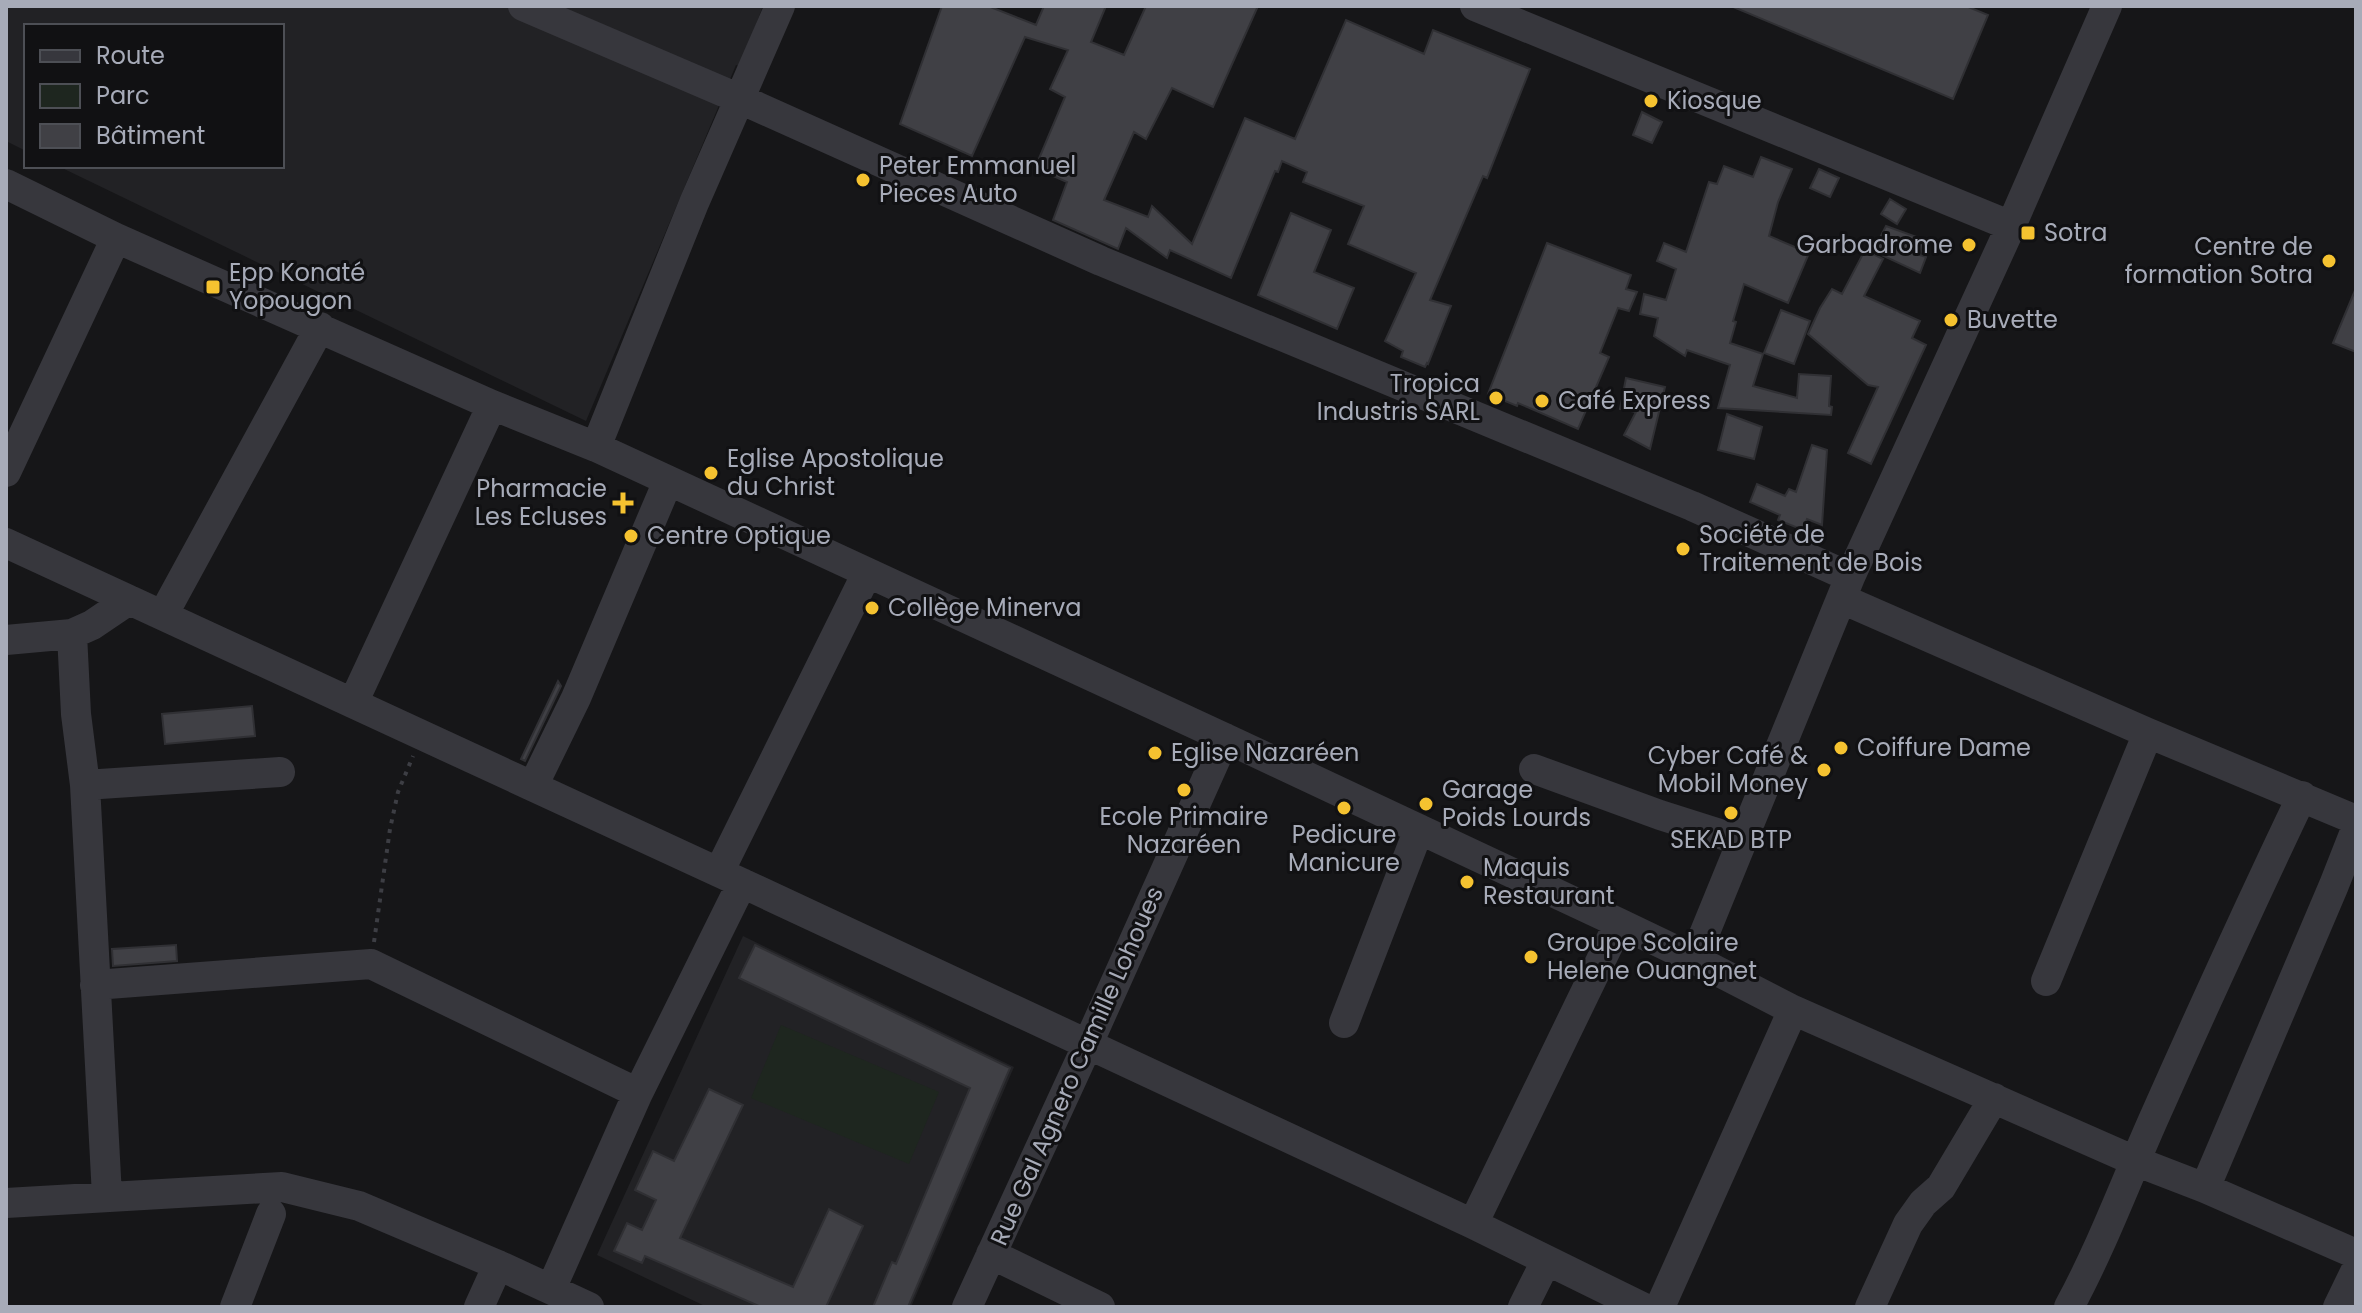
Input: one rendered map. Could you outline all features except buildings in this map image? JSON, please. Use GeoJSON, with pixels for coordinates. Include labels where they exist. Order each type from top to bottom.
{"type":"FeatureCollection","features":[{"type":"Feature","properties":{"kind":"street"},"geometry":{"type":"LineString","coordinates":[[523,6],[740,99],[1101,261],[1692,506],[1846,588],[2148,733],[2356,820]]}},
{"type":"Feature","properties":{"kind":"street"},"geometry":{"type":"LineString","coordinates":[[596,447],[694,203],[780,6]]}},
{"type":"Feature","properties":{"kind":"street"},"geometry":{"type":"LineString","coordinates":[[1475,6],[2011,226]]}},
{"type":"Feature","properties":{"kind":"street"},"geometry":{"type":"LineString","coordinates":[[1694,959],[1846,588],[2011,226],[2107,6]]}},
{"type":"Feature","properties":{"kind":"street"},"geometry":{"type":"LineString","coordinates":[[6,184],[116,238],[492,405],[596,447],[1619,923],[1793,1010],[2135,1161],[2356,1254]]}},
{"type":"Feature","properties":{"kind":"street"},"geometry":{"type":"LineString","coordinates":[[6,472],[116,238]]}},
{"type":"Feature","properties":{"kind":"street"},"geometry":{"type":"LineString","coordinates":[[163,615],[320,327]]}},
{"type":"Feature","properties":{"kind":"street"},"geometry":{"type":"LineString","coordinates":[[353,703],[492,405]]}},
{"type":"Feature","properties":{"kind":"street"},"geometry":{"type":"LineString","coordinates":[[533,786],[576,698],[668,481]]}},
{"type":"Feature","properties":{"kind":"street"},"geometry":{"type":"LineString","coordinates":[[6,543],[1473,1224],[1642,1307]]}},
{"type":"Feature","properties":{"kind":"street"},"geometry":{"type":"LineString","coordinates":[[551,1289],[867,573]]}},
{"type":"Feature","properties":{"kind":"street"},"geometry":{"type":"LineString","coordinates":[[6,640],[72,634],[114,612],[129,600]]}},
{"type":"Feature","properties":{"kind":"street"},"geometry":{"type":"LineString","coordinates":[[72,634],[76,714],[85,785],[107,1196]]}},
{"type":"Feature","properties":{"kind":"street"},"geometry":{"type":"LineString","coordinates":[[2046,981],[2148,733]]}},
{"type":"Feature","properties":{"kind":"street","name":"Rue Gal Agnero Camille Lohoues"},"geometry":{"type":"LineString","coordinates":[[967,1307],[1225,738]]}},
{"type":"Feature","properties":{"kind":"street"},"geometry":{"type":"LineString","coordinates":[[1534,769],[1742,841]]}},
{"type":"Feature","properties":{"kind":"street"},"geometry":{"type":"LineString","coordinates":[[85,785],[280,772]]}},
{"type":"Feature","properties":{"kind":"street"},"geometry":{"type":"LineString","coordinates":[[2069,1307],[2106,1234],[2227,954],[2302,796]]}},
{"type":"Feature","properties":{"kind":"street"},"geometry":{"type":"LineString","coordinates":[[1344,1023],[1419,829]]}},
{"type":"Feature","properties":{"kind":"street"},"geometry":{"type":"LineString","coordinates":[[2205,1188],[2356,829]]}},
{"type":"Feature","properties":{"kind":"street"},"geometry":{"type":"LineString","coordinates":[[1473,1224],[1619,923]]}},
{"type":"Feature","properties":{"kind":"street"},"geometry":{"type":"LineString","coordinates":[[95,985],[371,964],[638,1093]]}},
{"type":"Feature","properties":{"kind":"street"},"geometry":{"type":"LineString","coordinates":[[1660,1307],[1793,1010]]}},
{"type":"Feature","properties":{"kind":"street"},"geometry":{"type":"LineString","coordinates":[[1870,1307],[1908,1224],[1923,1203],[1941,1187],[1994,1098]]}},
{"type":"Feature","properties":{"kind":"street"},"geometry":{"type":"LineString","coordinates":[[6,1203],[282,1187],[359,1206],[589,1307]]}},
{"type":"Feature","properties":{"kind":"street"},"geometry":{"type":"LineString","coordinates":[[235,1307],[271,1214]]}},
{"type":"Feature","properties":{"kind":"street"},"geometry":{"type":"LineString","coordinates":[[991,1254],[1100,1307]]}},
{"type":"Feature","properties":{"kind":"street"},"geometry":{"type":"LineString","coordinates":[[1523,1307],[1546,1261]]}},
{"type":"Feature","properties":{"kind":"street"},"geometry":{"type":"LineString","coordinates":[[479,1307],[498,1265]]}},
{"type":"Feature","properties":{"kind":"street"},"geometry":{"type":"LineString","coordinates":[[2338,1307],[2356,1270]]}},
{"type":"Feature","properties":{"kind":"path"},"geometry":{"type":"LineString","coordinates":[[371,964],[398,792],[422,735]]}},
{"type":"Feature","properties":{"kind":"shaded area"},"geometry":{"type":"Polygon","coordinates":[[[6,6],[763,6],[586,421],[62,168],[284,168],[284,24],[24,24],[24,150],[6,141],[6,6]]]}},
{"type":"Feature","properties":{"kind":"shaded area"},"geometry":{"type":"Polygon","coordinates":[[[743,936],[1014,1067],[911,1307],[707,1307],[597,1255],[743,936]]]}},
{"type":"Feature","properties":{"kind":"green space"},"geometry":{"type":"Polygon","coordinates":[[[781,1025],[939,1092],[909,1164],[751,1098],[781,1025]]]}},
{"type":"Feature","properties":{"kind":"place","name":"Kiosque"},"geometry":{"type":"Point","coordinates":[1651,101]}},
{"type":"Feature","properties":{"kind":"place","name":"Peter Emmanuel Pieces Auto"},"geometry":{"type":"Point","coordinates":[863,180]}},
{"type":"Feature","properties":{"kind":"place","name":"Sotra"},"geometry":{"type":"Point","coordinates":[2028,233]}},
{"type":"Feature","properties":{"kind":"place","name":"Garbadrome"},"geometry":{"type":"Point","coordinates":[1969,245]}},
{"type":"Feature","properties":{"kind":"place","name":"Centre de formation Sotra"},"geometry":{"type":"Point","coordinates":[2329,261]}},
{"type":"Feature","properties":{"kind":"place","name":"Epp Konaté Yopougon"},"geometry":{"type":"Point","coordinates":[213,287]}},
{"type":"Feature","properties":{"kind":"place","name":"Buvette"},"geometry":{"type":"Point","coordinates":[1951,320]}},
{"type":"Feature","properties":{"kind":"place","name":"Tropica Industris SARL"},"geometry":{"type":"Point","coordinates":[1496,398]}},
{"type":"Feature","properties":{"kind":"place","name":"Café Express"},"geometry":{"type":"Point","coordinates":[1542,401]}},
{"type":"Feature","properties":{"kind":"place","name":"Eglise Apostolique du Christ"},"geometry":{"type":"Point","coordinates":[711,473]}},
{"type":"Feature","properties":{"kind":"place","name":"Pharmacie Les Ecluses"},"geometry":{"type":"Point","coordinates":[623,503]}},
{"type":"Feature","properties":{"kind":"place","name":"Centre Optique"},"geometry":{"type":"Point","coordinates":[631,536]}},
{"type":"Feature","properties":{"kind":"place","name":"Société de Traitement de Bois"},"geometry":{"type":"Point","coordinates":[1683,549]}},
{"type":"Feature","properties":{"kind":"place","name":"Collège Minerva"},"geometry":{"type":"Point","coordinates":[872,608]}},
{"type":"Feature","properties":{"kind":"place","name":"Coiffure Dame"},"geometry":{"type":"Point","coordinates":[1841,748]}},
{"type":"Feature","properties":{"kind":"place","name":"Eglise Nazaréen"},"geometry":{"type":"Point","coordinates":[1155,753]}},
{"type":"Feature","properties":{"kind":"place","name":"Cyber Café & Mobil Money"},"geometry":{"type":"Point","coordinates":[1824,770]}},
{"type":"Feature","properties":{"kind":"place","name":"Ecole Primaire Nazaréen"},"geometry":{"type":"Point","coordinates":[1184,790]}},
{"type":"Feature","properties":{"kind":"place","name":"Garage Poids Lourds"},"geometry":{"type":"Point","coordinates":[1426,804]}},
{"type":"Feature","properties":{"kind":"place","name":"Pedicure Manicure"},"geometry":{"type":"Point","coordinates":[1344,808]}},
{"type":"Feature","properties":{"kind":"place","name":"SEKAD BTP"},"geometry":{"type":"Point","coordinates":[1731,813]}},
{"type":"Feature","properties":{"kind":"place","name":"Maquis Restaurant"},"geometry":{"type":"Point","coordinates":[1467,882]}},
{"type":"Feature","properties":{"kind":"place","name":"Groupe Scolaire Helene Ouangnet"},"geometry":{"type":"Point","coordinates":[1531,957]}}]}
